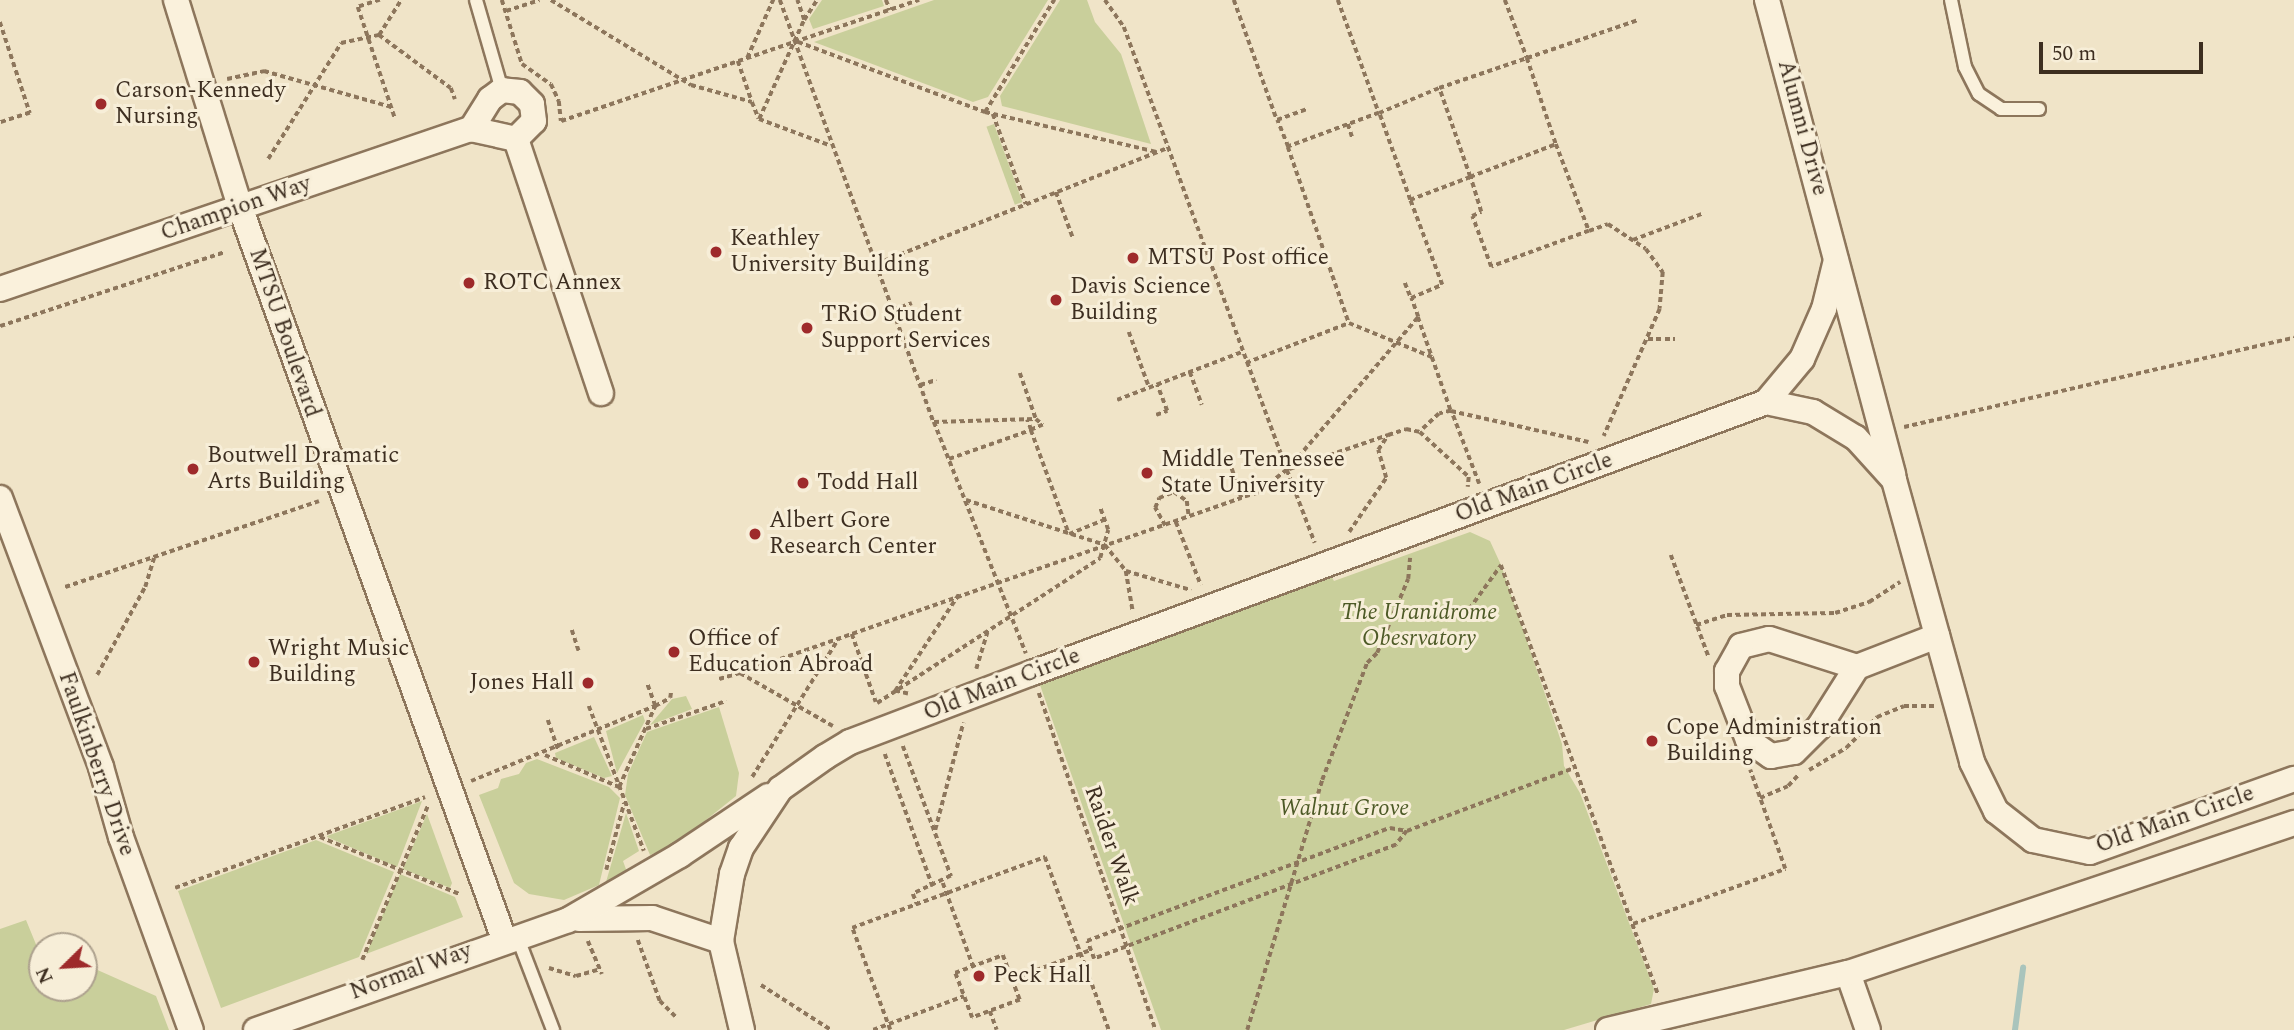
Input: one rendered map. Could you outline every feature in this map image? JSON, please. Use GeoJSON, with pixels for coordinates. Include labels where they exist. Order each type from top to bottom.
{"type":"FeatureCollection","features":[{"type":"Feature","properties":{"kind":"street","name":"MTSU Boulevard"},"geometry":{"type":"LineString","coordinates":[[176,0],[240,207],[510,937]]}},
{"type":"Feature","properties":{"kind":"street","name":"Alumni Drive"},"geometry":{"type":"LineString","coordinates":[[1767,0],[1837,256],[1894,480]]}},
{"type":"Feature","properties":{"kind":"street"},"geometry":{"type":"LineString","coordinates":[[500,79],[532,104],[534,121],[516,139],[471,129],[500,79]]}},
{"type":"Feature","properties":{"kind":"street","name":"Champion Way"},"geometry":{"type":"LineString","coordinates":[[0,289],[471,129]]}},
{"type":"Feature","properties":{"kind":"street"},"geometry":{"type":"LineString","coordinates":[[516,139],[608,392]]}},
{"type":"Feature","properties":{"kind":"street","name":"Alumni Drive"},"geometry":{"type":"LineString","coordinates":[[1766,402],[1802,359],[1824,309],[1837,256]]}},
{"type":"Feature","properties":{"kind":"street","name":"Old Main Circle"},"geometry":{"type":"LineString","coordinates":[[742,1030],[721,941],[741,848],[780,789],[850,742],[1766,402],[1813,412],[1856,438],[1894,480],[1972,762],[1996,811],[2033,840],[2090,852],[2294,779]]}},
{"type":"Feature","properties":{"kind":"street","name":"Faulkinberry Drive"},"geometry":{"type":"LineString","coordinates":[[0,498],[101,767],[121,837],[191,1030]]}},
{"type":"Feature","properties":{"kind":"street"},"geometry":{"type":"LineString","coordinates":[[1857,667],[1769,639],[1741,646],[1727,671],[1727,686],[1748,740],[1771,756],[1794,752],[1819,727],[1857,667],[1937,636]]}},
{"type":"Feature","properties":{"kind":"street","name":"Normal Way"},"geometry":{"type":"LineString","coordinates":[[577,928],[780,789]]}},
{"type":"Feature","properties":{"kind":"street","name":"Old Main Circle"},"geometry":{"type":"LineString","coordinates":[[1608,1030],[1848,972],[2102,891],[2294,823]]}},
{"type":"Feature","properties":{"kind":"street"},"geometry":{"type":"LineString","coordinates":[[2090,852],[2102,891]]}},
{"type":"Feature","properties":{"kind":"street","name":"Normal Way"},"geometry":{"type":"LineString","coordinates":[[256,1030],[510,937],[577,928],[614,915],[652,918],[721,941]]}},
{"type":"Feature","properties":{"kind":"street"},"geometry":{"type":"LineString","coordinates":[[1848,972],[1868,1030]]}},
{"type":"Feature","properties":{"kind":"lane"},"geometry":{"type":"LineString","coordinates":[[476,0],[500,79]]}},
{"type":"Feature","properties":{"kind":"lane"},"geometry":{"type":"LineString","coordinates":[[1951,0],[1965,66],[1979,94],[2001,108],[2039,109]]}},
{"type":"Feature","properties":{"kind":"lane"},"geometry":{"type":"LineString","coordinates":[[510,937],[553,1030]]}},
{"type":"Feature","properties":{"kind":"path"},"geometry":{"type":"LineString","coordinates":[[380,0],[358,8],[395,118]]}},
{"type":"Feature","properties":{"kind":"path"},"geometry":{"type":"LineString","coordinates":[[380,35],[401,0]]}},
{"type":"Feature","properties":{"kind":"path"},"geometry":{"type":"LineString","coordinates":[[502,0],[522,64],[551,84],[559,101],[561,121],[919,0]]}},
{"type":"Feature","properties":{"kind":"path"},"geometry":{"type":"LineString","coordinates":[[506,12],[539,0]]}},
{"type":"Feature","properties":{"kind":"path"},"geometry":{"type":"LineString","coordinates":[[551,0],[700,89],[752,102]]}},
{"type":"Feature","properties":{"kind":"path"},"geometry":{"type":"LineString","coordinates":[[747,58],[773,0]]}},
{"type":"Feature","properties":{"kind":"path","name":"Raider Walk"},"geometry":{"type":"LineString","coordinates":[[780,0],[830,146],[1032,673],[1156,1030]]}},
{"type":"Feature","properties":{"kind":"path"},"geometry":{"type":"LineString","coordinates":[[797,0],[804,19]]}},
{"type":"Feature","properties":{"kind":"path"},"geometry":{"type":"LineString","coordinates":[[759,119],[804,19],[817,0]]}},
{"type":"Feature","properties":{"kind":"path"},"geometry":{"type":"LineString","coordinates":[[886,0],[890,10]]}},
{"type":"Feature","properties":{"kind":"path"},"geometry":{"type":"LineString","coordinates":[[985,112],[1054,0]]}},
{"type":"Feature","properties":{"kind":"path"},"geometry":{"type":"LineString","coordinates":[[1105,0],[1124,27],[1315,545]]}},
{"type":"Feature","properties":{"kind":"path"},"geometry":{"type":"LineString","coordinates":[[1234,0],[1349,323]]}},
{"type":"Feature","properties":{"kind":"path"},"geometry":{"type":"LineString","coordinates":[[1338,0],[1442,285],[1411,298]]}},
{"type":"Feature","properties":{"kind":"path"},"geometry":{"type":"LineString","coordinates":[[1505,0],[1589,231]]}},
{"type":"Feature","properties":{"kind":"path"},"geometry":{"type":"LineString","coordinates":[[1287,146],[1439,89],[1638,20]]}},
{"type":"Feature","properties":{"kind":"path"},"geometry":{"type":"LineString","coordinates":[[0,22],[30,113],[0,123]]}},
{"type":"Feature","properties":{"kind":"path"},"geometry":{"type":"LineString","coordinates":[[268,159],[341,43],[367,35],[380,35],[451,88],[455,99]]}},
{"type":"Feature","properties":{"kind":"path"},"geometry":{"type":"LineString","coordinates":[[796,41],[985,112],[1158,152]]}},
{"type":"Feature","properties":{"kind":"path"},"geometry":{"type":"LineString","coordinates":[[737,61],[759,119],[830,146]]}},
{"type":"Feature","properties":{"kind":"path"},"geometry":{"type":"LineString","coordinates":[[227,79],[264,71],[391,107]]}},
{"type":"Feature","properties":{"kind":"path"},"geometry":{"type":"LineString","coordinates":[[1420,432],[1439,414],[1451,411],[1600,445],[1660,309],[1663,272],[1633,240],[1608,224],[1491,267],[1472,216],[1481,212],[1439,89]]}},
{"type":"Feature","properties":{"kind":"path"},"geometry":{"type":"LineString","coordinates":[[1278,120],[1308,109]]}},
{"type":"Feature","properties":{"kind":"path"},"geometry":{"type":"LineString","coordinates":[[993,113],[1026,204]]}},
{"type":"Feature","properties":{"kind":"path"},"geometry":{"type":"LineString","coordinates":[[1348,124],[1353,139]]}},
{"type":"Feature","properties":{"kind":"path"},"geometry":{"type":"LineString","coordinates":[[1410,200],[1556,144]]}},
{"type":"Feature","properties":{"kind":"path"},"geometry":{"type":"LineString","coordinates":[[875,264],[1170,147]]}},
{"type":"Feature","properties":{"kind":"path"},"geometry":{"type":"LineString","coordinates":[[1056,192],[1073,237]]}},
{"type":"Feature","properties":{"kind":"path"},"geometry":{"type":"LineString","coordinates":[[1633,240],[1704,213]]}},
{"type":"Feature","properties":{"kind":"path"},"geometry":{"type":"LineString","coordinates":[[0,326],[225,252]]}},
{"type":"Feature","properties":{"kind":"path"},"geometry":{"type":"LineString","coordinates":[[1405,283],[1482,493]]}},
{"type":"Feature","properties":{"kind":"path"},"geometry":{"type":"LineString","coordinates":[[893,310],[912,303]]}},
{"type":"Feature","properties":{"kind":"path"},"geometry":{"type":"LineString","coordinates":[[719,679],[1258,493],[1287,470],[1418,317]]}},
{"type":"Feature","properties":{"kind":"path"},"geometry":{"type":"LineString","coordinates":[[1246,363],[1349,323],[1432,357]]}},
{"type":"Feature","properties":{"kind":"path"},"geometry":{"type":"LineString","coordinates":[[1129,332],[1149,387]]}},
{"type":"Feature","properties":{"kind":"path"},"geometry":{"type":"LineString","coordinates":[[1648,339],[1675,338]]}},
{"type":"Feature","properties":{"kind":"path"},"geometry":{"type":"LineString","coordinates":[[1882,432],[2294,338]]}},
{"type":"Feature","properties":{"kind":"path"},"geometry":{"type":"LineString","coordinates":[[1117,400],[1242,352]]}},
{"type":"Feature","properties":{"kind":"path"},"geometry":{"type":"LineString","coordinates":[[1190,372],[1202,405]]}},
{"type":"Feature","properties":{"kind":"path"},"geometry":{"type":"LineString","coordinates":[[948,459],[1043,425],[1036,419],[1020,373]]}},
{"type":"Feature","properties":{"kind":"path"},"geometry":{"type":"LineString","coordinates":[[920,385],[936,380]]}},
{"type":"Feature","properties":{"kind":"path"},"geometry":{"type":"LineString","coordinates":[[1156,415],[1167,411],[1157,385]]}},
{"type":"Feature","properties":{"kind":"path"},"geometry":{"type":"LineString","coordinates":[[934,422],[1036,419]]}},
{"type":"Feature","properties":{"kind":"path"},"geometry":{"type":"LineString","coordinates":[[1027,420],[1069,534]]}},
{"type":"Feature","properties":{"kind":"path"},"geometry":{"type":"LineString","coordinates":[[1287,470],[1406,429],[1420,432],[1469,477]]}},
{"type":"Feature","properties":{"kind":"path"},"geometry":{"type":"LineString","coordinates":[[1346,536],[1385,478],[1378,450],[1388,435]]}},
{"type":"Feature","properties":{"kind":"path"},"geometry":{"type":"LineString","coordinates":[[1229,461],[1241,498]]}},
{"type":"Feature","properties":{"kind":"path"},"geometry":{"type":"LineString","coordinates":[[1465,499],[1472,465]]}},
{"type":"Feature","properties":{"kind":"path"},"geometry":{"type":"LineString","coordinates":[[1165,489],[1167,495]]}},
{"type":"Feature","properties":{"kind":"path"},"geometry":{"type":"LineString","coordinates":[[1165,526],[1155,508],[1159,498],[1167,495],[1182,494],[1189,517]]}},
{"type":"Feature","properties":{"kind":"path"},"geometry":{"type":"LineString","coordinates":[[65,587],[319,500]]}},
{"type":"Feature","properties":{"kind":"path"},"geometry":{"type":"LineString","coordinates":[[965,500],[1105,545],[1126,571],[1134,621]]}},
{"type":"Feature","properties":{"kind":"path"},"geometry":{"type":"LineString","coordinates":[[877,703],[1100,558],[1105,545],[1104,520],[1100,508]]}},
{"type":"Feature","properties":{"kind":"path"},"geometry":{"type":"LineString","coordinates":[[1069,534],[1104,520]]}},
{"type":"Feature","properties":{"kind":"path"},"geometry":{"type":"LineString","coordinates":[[1126,571],[1205,594],[1176,522]]}},
{"type":"Feature","properties":{"kind":"path"},"geometry":{"type":"LineString","coordinates":[[1247,1030],[1296,863],[1367,663],[1377,653],[1408,579],[1411,551]]}},
{"type":"Feature","properties":{"kind":"path"},"geometry":{"type":"LineString","coordinates":[[1671,555],[1710,663]]}},
{"type":"Feature","properties":{"kind":"path"},"geometry":{"type":"LineString","coordinates":[[97,675],[145,587],[154,558]]}},
{"type":"Feature","properties":{"kind":"path"},"geometry":{"type":"LineString","coordinates":[[1464,616],[1501,565],[1659,997]]}},
{"type":"Feature","properties":{"kind":"path"},"geometry":{"type":"LineString","coordinates":[[1696,625],[1727,614],[1844,611],[1869,602],[1902,581]]}},
{"type":"Feature","properties":{"kind":"path"},"geometry":{"type":"LineString","coordinates":[[895,691],[959,594]]}},
{"type":"Feature","properties":{"kind":"path"},"geometry":{"type":"LineString","coordinates":[[572,630],[579,651]]}},
{"type":"Feature","properties":{"kind":"path"},"geometry":{"type":"LineString","coordinates":[[972,681],[988,631]]}},
{"type":"Feature","properties":{"kind":"path"},"geometry":{"type":"LineString","coordinates":[[851,633],[879,710]]}},
{"type":"Feature","properties":{"kind":"path"},"geometry":{"type":"LineString","coordinates":[[749,782],[839,637]]}},
{"type":"Feature","properties":{"kind":"path"},"geometry":{"type":"LineString","coordinates":[[740,673],[838,729]]}},
{"type":"Feature","properties":{"kind":"path"},"geometry":{"type":"LineString","coordinates":[[619,787],[655,706],[647,684]]}},
{"type":"Feature","properties":{"kind":"path"},"geometry":{"type":"LineString","coordinates":[[469,782],[545,755],[598,732],[670,698],[671,691]]}},
{"type":"Feature","properties":{"kind":"path"},"geometry":{"type":"LineString","coordinates":[[646,729],[726,701]]}},
{"type":"Feature","properties":{"kind":"path"},"geometry":{"type":"LineString","coordinates":[[1760,798],[1831,760],[1877,717],[1904,706],[1938,705]]}},
{"type":"Feature","properties":{"kind":"path"},"geometry":{"type":"LineString","coordinates":[[589,706],[649,864]]}},
{"type":"Feature","properties":{"kind":"path"},"geometry":{"type":"LineString","coordinates":[[935,832],[965,713]]}},
{"type":"Feature","properties":{"kind":"path"},"geometry":{"type":"LineString","coordinates":[[548,720],[558,749]]}},
{"type":"Feature","properties":{"kind":"path"},"geometry":{"type":"LineString","coordinates":[[892,744],[901,741],[951,876],[943,883],[913,894],[917,905]]}},
{"type":"Feature","properties":{"kind":"path"},"geometry":{"type":"LineString","coordinates":[[882,748],[933,887]]}},
{"type":"Feature","properties":{"kind":"path"},"geometry":{"type":"LineString","coordinates":[[545,755],[619,787]]}},
{"type":"Feature","properties":{"kind":"path"},"geometry":{"type":"LineString","coordinates":[[1633,924],[1786,869],[1746,761]]}},
{"type":"Feature","properties":{"kind":"path"},"geometry":{"type":"LineString","coordinates":[[1407,831],[1396,845],[1094,960],[1087,940],[1390,828],[1407,831],[1574,768]]}},
{"type":"Feature","properties":{"kind":"path"},"geometry":{"type":"LineString","coordinates":[[175,888],[425,797]]}},
{"type":"Feature","properties":{"kind":"path"},"geometry":{"type":"LineString","coordinates":[[603,884],[624,801]]}},
{"type":"Feature","properties":{"kind":"path"},"geometry":{"type":"LineString","coordinates":[[362,960],[428,804]]}},
{"type":"Feature","properties":{"kind":"path"},"geometry":{"type":"LineString","coordinates":[[319,837],[460,894]]}},
{"type":"Feature","properties":{"kind":"path"},"geometry":{"type":"LineString","coordinates":[[890,1030],[852,928],[1045,857],[1109,1030]]}},
{"type":"Feature","properties":{"kind":"path"},"geometry":{"type":"LineString","coordinates":[[943,883],[973,966]]}},
{"type":"Feature","properties":{"kind":"path"},"geometry":{"type":"LineString","coordinates":[[548,968],[576,976],[601,972],[577,928]]}},
{"type":"Feature","properties":{"kind":"path"},"geometry":{"type":"LineString","coordinates":[[635,930],[660,1001],[677,1018]]}},
{"type":"Feature","properties":{"kind":"path"},"geometry":{"type":"LineString","coordinates":[[1012,979],[1091,950]]}},
{"type":"Feature","properties":{"kind":"path"},"geometry":{"type":"LineString","coordinates":[[1003,955],[1012,979],[1020,1000],[972,1018],[955,973],[1003,955]]}},
{"type":"Feature","properties":{"kind":"path"},"geometry":{"type":"LineString","coordinates":[[761,985],[831,1030]]}},
{"type":"Feature","properties":{"kind":"path"},"geometry":{"type":"LineString","coordinates":[[873,1030],[964,996]]}},
{"type":"Feature","properties":{"kind":"path"},"geometry":{"type":"LineString","coordinates":[[990,1011],[997,1030]]}},
{"type":"Feature","properties":{"kind":"green space"},"geometry":{"type":"Polygon","coordinates":[[[822,0],[882,0],[884,6],[813,29],[809,19],[822,0]]]}},
{"type":"Feature","properties":{"kind":"green space"},"geometry":{"type":"Polygon","coordinates":[[[934,0],[1048,0],[988,97],[973,102],[814,42],[934,0]]]}},
{"type":"Feature","properties":{"kind":"green space"},"geometry":{"type":"Polygon","coordinates":[[[1060,0],[1087,0],[1095,22],[1121,54],[1151,144],[1002,106],[1000,96],[1060,0]]]}},
{"type":"Feature","properties":{"kind":"green space"},"geometry":{"type":"Polygon","coordinates":[[[994,124],[1022,202],[1015,205],[986,127],[994,124]]]}},
{"type":"Feature","properties":{"kind":"green space","name":"Walnut Grove"},"geometry":{"type":"Polygon","coordinates":[[[1470,532],[1490,541],[1501,565],[1562,744],[1564,766],[1580,793],[1654,989],[1651,1004],[1564,1030],[1161,1030],[1040,685],[1331,576],[1334,581],[1470,532]]]}},
{"type":"Feature","properties":{"kind":"green space"},"geometry":{"type":"Polygon","coordinates":[[[686,696],[692,709],[650,725],[672,699],[686,696]]]}},
{"type":"Feature","properties":{"kind":"green space"},"geometry":{"type":"Polygon","coordinates":[[[719,707],[739,773],[736,796],[676,844],[650,855],[625,795],[628,774],[647,732],[719,707]]]}},
{"type":"Feature","properties":{"kind":"green space"},"geometry":{"type":"Polygon","coordinates":[[[643,715],[645,721],[617,773],[606,731],[643,715]]]}},
{"type":"Feature","properties":{"kind":"green space"},"geometry":{"type":"Polygon","coordinates":[[[594,737],[612,776],[604,778],[556,758],[555,753],[594,737]]]}},
{"type":"Feature","properties":{"kind":"green space"},"geometry":{"type":"Polygon","coordinates":[[[537,759],[609,787],[620,798],[599,885],[564,900],[529,894],[514,883],[479,795],[498,788],[501,779],[519,774],[526,763],[537,759]]]}},
{"type":"Feature","properties":{"kind":"green space"},"geometry":{"type":"Polygon","coordinates":[[[422,801],[397,867],[327,837],[327,836],[422,801]]]}},
{"type":"Feature","properties":{"kind":"green space"},"geometry":{"type":"Polygon","coordinates":[[[626,813],[639,851],[623,861],[627,872],[606,882],[626,813]]]}},
{"type":"Feature","properties":{"kind":"green space"},"geometry":{"type":"Polygon","coordinates":[[[427,814],[452,883],[450,888],[403,869],[427,814]]]}},
{"type":"Feature","properties":{"kind":"green space"},"geometry":{"type":"Polygon","coordinates":[[[316,840],[394,872],[359,957],[221,1008],[178,891],[316,840]]]}},
{"type":"Feature","properties":{"kind":"green space"},"geometry":{"type":"Polygon","coordinates":[[[400,874],[455,897],[463,917],[366,954],[400,874]]]}},
{"type":"Feature","properties":{"kind":"green space"},"geometry":{"type":"Polygon","coordinates":[[[26,920],[31,932],[28,932],[28,1002],[98,1002],[98,970],[156,996],[169,1030],[0,1030],[0,929],[26,920]]]}},
{"type":"Feature","properties":{"kind":"waterway"},"geometry":{"type":"LineString","coordinates":[[2015,1030],[2023,968]]}},
{"type":"Feature","properties":{"kind":"place","name":"Carson-Kennedy Nursing"},"geometry":{"type":"Point","coordinates":[101,104]}},
{"type":"Feature","properties":{"kind":"place","name":"Keathley University Building"},"geometry":{"type":"Point","coordinates":[716,252]}},
{"type":"Feature","properties":{"kind":"place","name":"MTSU Post office"},"geometry":{"type":"Point","coordinates":[1133,258]}},
{"type":"Feature","properties":{"kind":"place","name":"ROTC Annex"},"geometry":{"type":"Point","coordinates":[469,283]}},
{"type":"Feature","properties":{"kind":"place","name":"Davis Science Building"},"geometry":{"type":"Point","coordinates":[1056,300]}},
{"type":"Feature","properties":{"kind":"place","name":"TRiO Student Support Services"},"geometry":{"type":"Point","coordinates":[807,328]}},
{"type":"Feature","properties":{"kind":"place","name":"Boutwell Dramatic Arts Building"},"geometry":{"type":"Point","coordinates":[193,469]}},
{"type":"Feature","properties":{"kind":"place","name":"Middle Tennessee State University"},"geometry":{"type":"Point","coordinates":[1147,473]}},
{"type":"Feature","properties":{"kind":"place","name":"Todd Hall"},"geometry":{"type":"Point","coordinates":[803,483]}},
{"type":"Feature","properties":{"kind":"place","name":"Albert Gore Research Center"},"geometry":{"type":"Point","coordinates":[755,534]}},
{"type":"Feature","properties":{"kind":"place","name":"Office of Education Abroad"},"geometry":{"type":"Point","coordinates":[674,652]}},
{"type":"Feature","properties":{"kind":"place","name":"Wright Music Building"},"geometry":{"type":"Point","coordinates":[254,662]}},
{"type":"Feature","properties":{"kind":"place","name":"Jones Hall"},"geometry":{"type":"Point","coordinates":[588,683]}},
{"type":"Feature","properties":{"kind":"place","name":"Cope Administration Building"},"geometry":{"type":"Point","coordinates":[1652,741]}},
{"type":"Feature","properties":{"kind":"place","name":"Peck Hall"},"geometry":{"type":"Point","coordinates":[979,976]}},
{"type":"Feature","properties":{"kind":"park label","name":"The Uranidrome Obesrvatory"},"geometry":{"type":"Point","coordinates":[1419,626]}}]}
